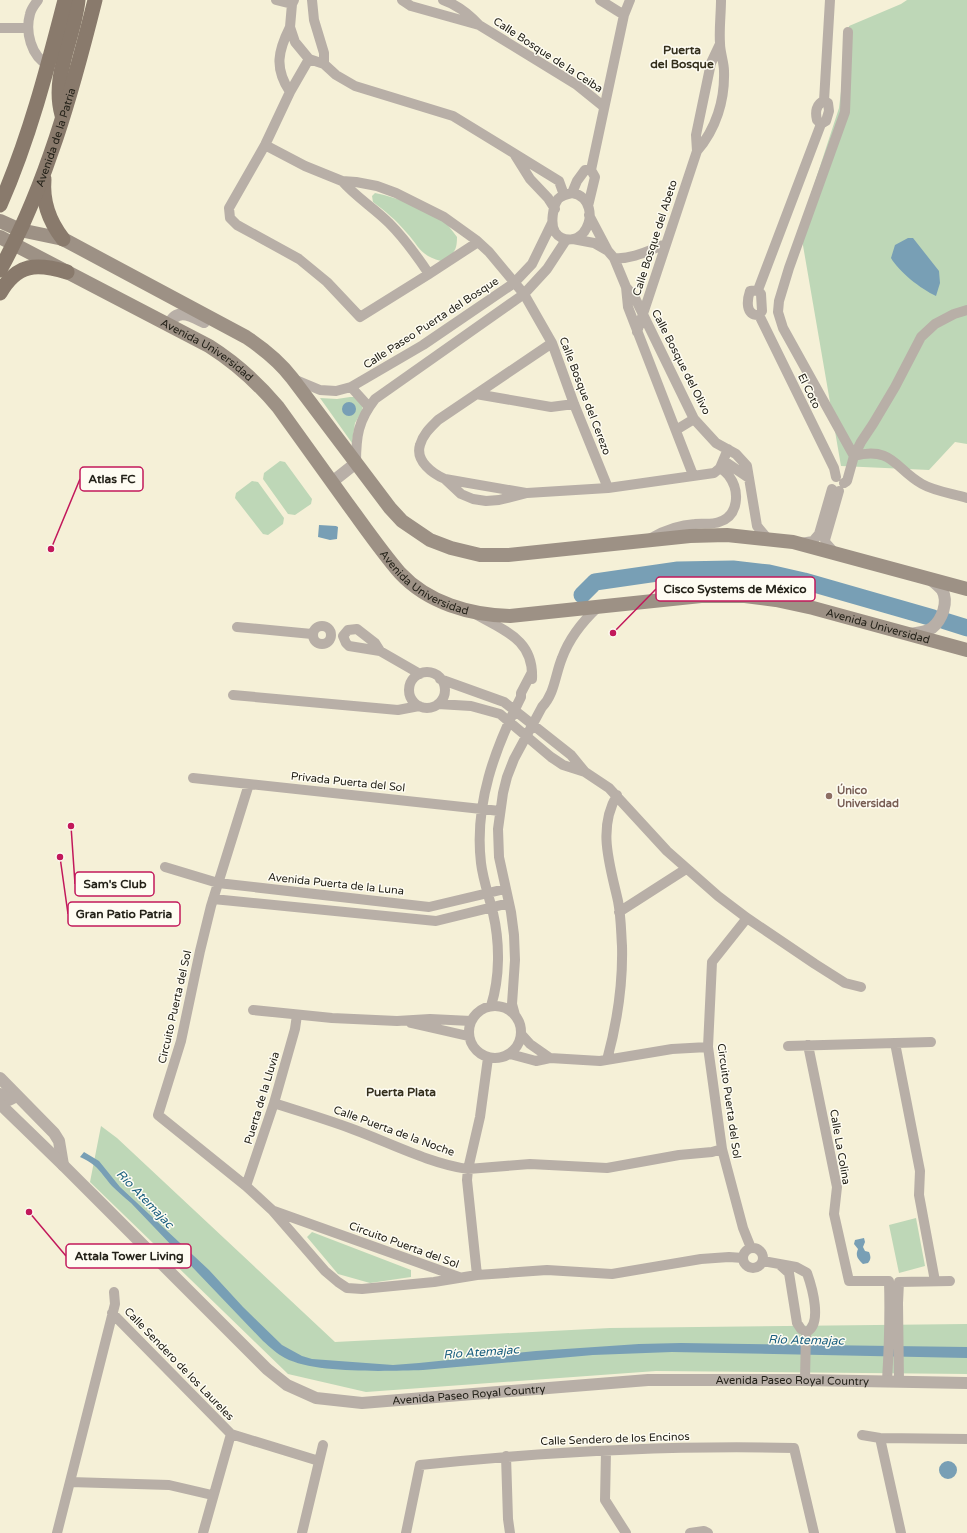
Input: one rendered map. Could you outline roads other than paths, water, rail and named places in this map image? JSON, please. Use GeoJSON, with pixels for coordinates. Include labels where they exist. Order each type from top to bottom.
{"type":"FeatureCollection","features":[{"type":"Feature","properties":{"kind":"main road"},"geometry":{"type":"LineString","coordinates":[[0,205],[15,170],[30,127],[65,0]]}},
{"type":"Feature","properties":{"kind":"main road"},"geometry":{"type":"LineString","coordinates":[[63,118],[59,100],[60,82],[78,0]]}},
{"type":"Feature","properties":{"kind":"main road","name":"Avenida de la Patria"},"geometry":{"type":"LineString","coordinates":[[0,270],[14,244],[50,155],[63,118],[96,0]]}},
{"type":"Feature","properties":{"kind":"main road"},"geometry":{"type":"LineString","coordinates":[[50,155],[44,181],[44,198],[51,220],[63,239]]}},
{"type":"Feature","properties":{"kind":"main road"},"geometry":{"type":"LineString","coordinates":[[0,221],[20,230],[63,239],[246,337],[276,359],[390,508],[402,521],[430,540],[480,555],[508,555],[711,535],[767,538],[798,543],[967,589]]}},
{"type":"Feature","properties":{"kind":"main road","name":"Avenida Universidad"},"geometry":{"type":"LineString","coordinates":[[0,237],[209,346],[227,357],[254,380],[278,407],[381,550],[402,574],[429,595],[445,603],[474,613],[490,616],[510,616],[701,596],[745,596],[776,600],[814,608],[967,650]]}},
{"type":"Feature","properties":{"kind":"main road"},"geometry":{"type":"LineString","coordinates":[[0,293],[6,282],[26,269],[39,266],[67,272]]}},
{"type":"Feature","properties":{"kind":"street"},"geometry":{"type":"LineString","coordinates":[[38,0],[30,13],[28,28],[30,41],[35,52],[48,65]]}},
{"type":"Feature","properties":{"kind":"street"},"geometry":{"type":"LineString","coordinates":[[276,0],[293,2],[290,27],[282,45],[280,59],[280,72],[284,83],[290,92]]}},
{"type":"Feature","properties":{"kind":"street"},"geometry":{"type":"LineString","coordinates":[[312,0],[314,20],[324,52],[324,64]]}},
{"type":"Feature","properties":{"kind":"street","name":"Calle Bosque de la Ceiba"},"geometry":{"type":"LineString","coordinates":[[402,0],[411,6],[479,25]]}},
{"type":"Feature","properties":{"kind":"street","name":"Calle Bosque de la Ceiba"},"geometry":{"type":"LineString","coordinates":[[442,0],[452,3],[467,12],[479,25],[577,85],[604,106]]}},
{"type":"Feature","properties":{"kind":"street"},"geometry":{"type":"LineString","coordinates":[[600,0],[624,15]]}},
{"type":"Feature","properties":{"kind":"street"},"geometry":{"type":"LineString","coordinates":[[332,482],[356,464],[357,432],[362,419],[375,399],[524,294],[547,269],[569,240],[584,232],[588,224],[595,177],[591,170],[624,15],[630,0]]}},
{"type":"Feature","properties":{"kind":"street","name":"Calle Bosque del Abeto"},"geometry":{"type":"LineString","coordinates":[[697,151],[704,143],[716,122],[722,95],[724,70],[720,44],[721,0]]}},
{"type":"Feature","properties":{"kind":"street","name":"El Coto"},"geometry":{"type":"LineString","coordinates":[[830,0],[824,101],[819,104],[816,113],[817,120],[821,124],[758,290],[750,291],[747,301],[750,312],[753,315],[759,315],[834,468],[836,477],[843,480],[838,488]]}},
{"type":"Feature","properties":{"kind":"street"},"geometry":{"type":"LineString","coordinates":[[290,27],[295,42],[309,59],[324,64],[336,75],[355,86],[453,116],[559,181],[568,194]]}},
{"type":"Feature","properties":{"kind":"street"},"geometry":{"type":"LineString","coordinates":[[0,28],[28,28]]}},
{"type":"Feature","properties":{"kind":"street"},"geometry":{"type":"LineString","coordinates":[[848,32],[845,112],[789,268],[779,301],[778,312],[783,328],[854,456]]}},
{"type":"Feature","properties":{"kind":"street","name":"Calle Bosque del Abeto"},"geometry":{"type":"LineString","coordinates":[[637,332],[697,151],[696,135],[711,62],[720,44]]}},
{"type":"Feature","properties":{"kind":"street"},"geometry":{"type":"LineString","coordinates":[[309,59],[290,92],[265,145],[229,208],[230,218],[237,225],[299,259],[327,282],[360,317],[478,242]]}},
{"type":"Feature","properties":{"kind":"street"},"geometry":{"type":"LineString","coordinates":[[265,145],[305,166],[342,181],[353,194],[375,210],[405,240],[429,274]]}},
{"type":"Feature","properties":{"kind":"street"},"geometry":{"type":"LineString","coordinates":[[514,153],[530,179],[548,198],[555,209]]}},
{"type":"Feature","properties":{"kind":"street"},"geometry":{"type":"LineString","coordinates":[[568,194],[585,170],[591,170]]}},
{"type":"Feature","properties":{"kind":"street","name":"Calle Bosque del Cerezo"},"geometry":{"type":"LineString","coordinates":[[342,181],[377,186],[396,193],[444,217],[489,252],[524,294],[552,343],[574,404],[608,488]]}},
{"type":"Feature","properties":{"kind":"street"},"geometry":{"type":"LineString","coordinates":[[589,211],[586,200],[580,194],[568,194],[559,198],[552,223],[554,230],[559,237],[569,240],[594,243],[620,258],[630,257],[666,244]]}},
{"type":"Feature","properties":{"kind":"street","name":"Calle Bosque del Olivo"},"geometry":{"type":"LineString","coordinates":[[589,211],[626,287],[635,298],[643,313],[694,419],[716,442],[722,461],[724,479],[736,492],[736,503],[729,517],[719,522],[682,525],[666,530],[646,541]]}},
{"type":"Feature","properties":{"kind":"street","name":"Calle Paseo Puerta del Bosque"},"geometry":{"type":"LineString","coordinates":[[292,378],[305,385],[320,390],[336,391],[351,388],[423,345],[514,283],[532,264],[552,223]]}},
{"type":"Feature","properties":{"kind":"street","name":"Calle Bosque del Olivo"},"geometry":{"type":"LineString","coordinates":[[626,287],[628,307],[693,475]]}},
{"type":"Feature","properties":{"kind":"street"},"geometry":{"type":"LineString","coordinates":[[798,543],[808,543],[813,541],[819,534],[838,488],[847,480],[854,456],[861,442],[874,424],[896,387],[921,337],[935,324],[954,314],[967,310]]}},
{"type":"Feature","properties":{"kind":"street"},"geometry":{"type":"LineString","coordinates":[[169,325],[170,321],[176,316],[187,314],[225,333],[246,337]]}},
{"type":"Feature","properties":{"kind":"street"},"geometry":{"type":"LineString","coordinates":[[528,493],[445,479],[437,476],[429,470],[424,463],[420,455],[419,446],[425,432],[438,420],[552,343]]}},
{"type":"Feature","properties":{"kind":"street"},"geometry":{"type":"LineString","coordinates":[[423,345],[432,358]]}},
{"type":"Feature","properties":{"kind":"street"},"geometry":{"type":"LineString","coordinates":[[351,388],[369,407]]}},
{"type":"Feature","properties":{"kind":"street"},"geometry":{"type":"LineString","coordinates":[[476,394],[551,407],[574,404]]}},
{"type":"Feature","properties":{"kind":"street"},"geometry":{"type":"LineString","coordinates":[[676,430],[694,419]]}},
{"type":"Feature","properties":{"kind":"street"},"geometry":{"type":"LineString","coordinates":[[854,456],[869,453],[887,456],[923,485],[967,498]]}},
{"type":"Feature","properties":{"kind":"street"},"geometry":{"type":"LineString","coordinates":[[445,479],[461,494],[473,499],[486,501],[499,500],[528,493],[608,488],[693,475],[722,461]]}},
{"type":"Feature","properties":{"kind":"street","name":"Calle Bosque del Olivo"},"geometry":{"type":"LineString","coordinates":[[722,461],[737,462],[745,470],[749,478],[757,526],[767,538]]}},
{"type":"Feature","properties":{"kind":"street"},"geometry":{"type":"LineString","coordinates":[[837,554],[830,548],[825,540],[838,488]]}},
{"type":"Feature","properties":{"kind":"street"},"geometry":{"type":"LineString","coordinates":[[910,634],[931,629],[941,616],[945,599],[942,591],[930,579]]}},
{"type":"Feature","properties":{"kind":"street"},"geometry":{"type":"LineString","coordinates":[[514,1015],[512,1004],[515,948],[509,903],[499,857],[498,829],[503,793],[514,759],[532,724],[554,688],[555,679],[562,656],[586,619],[598,607]]}},
{"type":"Feature","properties":{"kind":"street"},"geometry":{"type":"LineString","coordinates":[[474,613],[512,634],[520,641],[529,655],[532,672],[509,722],[488,776],[482,808],[480,850],[483,874],[496,929],[498,955],[495,991],[491,1006]]}},
{"type":"Feature","properties":{"kind":"street"},"geometry":{"type":"LineString","coordinates":[[237,627],[312,634],[315,628],[322,626],[329,629],[331,636],[343,636]]}},
{"type":"Feature","properties":{"kind":"street"},"geometry":{"type":"LineString","coordinates":[[343,636],[348,630],[357,629],[374,643],[380,651]]}},
{"type":"Feature","properties":{"kind":"street"},"geometry":{"type":"LineString","coordinates":[[343,636],[349,646],[380,651],[420,674]]}},
{"type":"Feature","properties":{"kind":"street"},"geometry":{"type":"LineString","coordinates":[[440,679],[444,685],[445,692],[443,698],[432,708],[419,706],[410,697],[410,683],[414,678],[420,674],[431,673],[440,679],[504,702],[571,755],[585,772]]}},
{"type":"Feature","properties":{"kind":"street"},"geometry":{"type":"LineString","coordinates":[[233,695],[398,710],[419,706]]}},
{"type":"Feature","properties":{"kind":"street"},"geometry":{"type":"LineString","coordinates":[[438,704],[471,706],[500,714],[551,757],[563,765],[585,772],[609,788],[653,837],[686,869],[747,918],[845,983],[861,987]]}},
{"type":"Feature","properties":{"kind":"street","name":"Privada Puerta del Sol"},"geometry":{"type":"LineString","coordinates":[[193,778],[500,811]]}},
{"type":"Feature","properties":{"kind":"street","name":"Circuito Puerta del Sol"},"geometry":{"type":"LineString","coordinates":[[249,784],[213,899],[200,951],[181,1042],[158,1115],[246,1186],[272,1210],[325,1271],[347,1288],[362,1289],[434,1282],[477,1275],[546,1270],[612,1274],[701,1259],[729,1257],[743,1258]]}},
{"type":"Feature","properties":{"kind":"street"},"geometry":{"type":"LineString","coordinates":[[607,1060],[613,1039],[620,992],[622,958],[619,912],[606,849],[605,834],[608,815],[616,795]]}},
{"type":"Feature","properties":{"kind":"street","name":"Avenida Puerta de la Luna"},"geometry":{"type":"LineString","coordinates":[[165,867],[218,883],[429,907],[505,889]]}},
{"type":"Feature","properties":{"kind":"street"},"geometry":{"type":"LineString","coordinates":[[619,912],[686,869]]}},
{"type":"Feature","properties":{"kind":"street"},"geometry":{"type":"LineString","coordinates":[[343,912],[344,897]]}},
{"type":"Feature","properties":{"kind":"street"},"geometry":{"type":"LineString","coordinates":[[213,899],[436,921],[509,903]]}},
{"type":"Feature","properties":{"kind":"street","name":"Circuito Puerta del Sol"},"geometry":{"type":"LineString","coordinates":[[747,918],[712,962],[708,1047],[722,1149],[743,1228],[751,1248]]}},
{"type":"Feature","properties":{"kind":"street"},"geometry":{"type":"LineString","coordinates":[[491,1006],[500,1007],[508,1010],[514,1015],[520,1024],[521,1034],[516,1048],[510,1054],[496,1059],[481,1055],[475,1050],[468,1036],[469,1028],[471,1021],[480,1011],[491,1006]]}},
{"type":"Feature","properties":{"kind":"street"},"geometry":{"type":"LineString","coordinates":[[253,1010],[297,1015],[397,1021],[430,1019],[471,1021]]}},
{"type":"Feature","properties":{"kind":"street","name":"Puerta de la Lluvia"},"geometry":{"type":"LineString","coordinates":[[246,1186],[274,1103],[295,1029],[297,1015]]}},
{"type":"Feature","properties":{"kind":"street"},"geometry":{"type":"LineString","coordinates":[[397,1021],[468,1036]]}},
{"type":"Feature","properties":{"kind":"street"},"geometry":{"type":"LineString","coordinates":[[521,1034],[530,1044],[550,1058]]}},
{"type":"Feature","properties":{"kind":"street"},"geometry":{"type":"LineString","coordinates":[[788,1046],[931,1042]]}},
{"type":"Feature","properties":{"kind":"street"},"geometry":{"type":"LineString","coordinates":[[895,1043],[920,1171],[918,1195],[935,1281]]}},
{"type":"Feature","properties":{"kind":"street","name":"Calle La Colina"},"geometry":{"type":"LineString","coordinates":[[808,1045],[837,1188],[834,1214],[850,1281],[889,1281],[888,1325],[894,1334]]}},
{"type":"Feature","properties":{"kind":"street"},"geometry":{"type":"LineString","coordinates":[[510,1054],[536,1061],[550,1058],[595,1061],[672,1049],[708,1047]]}},
{"type":"Feature","properties":{"kind":"street"},"geometry":{"type":"LineString","coordinates":[[477,1275],[467,1180],[468,1169],[480,1117],[488,1058]]}},
{"type":"Feature","properties":{"kind":"street"},"geometry":{"type":"LineString","coordinates":[[0,1078],[54,1133],[59,1141],[63,1165]]}},
{"type":"Feature","properties":{"kind":"street"},"geometry":{"type":"LineString","coordinates":[[0,1094],[9,1100],[17,1096]]}},
{"type":"Feature","properties":{"kind":"street","name":"Calle Puerta de la Noche"},"geometry":{"type":"LineString","coordinates":[[274,1103],[328,1120],[434,1160],[459,1168],[468,1169],[530,1164],[607,1168],[684,1154],[712,1152],[722,1149]]}},
{"type":"Feature","properties":{"kind":"street","name":"Avenida Paseo Royal Country"},"geometry":{"type":"LineString","coordinates":[[0,1104],[267,1369],[287,1385],[316,1398],[362,1403],[648,1380],[805,1374],[893,1376],[967,1383]]}},
{"type":"Feature","properties":{"kind":"street","name":"Circuito Puerta del Sol"},"geometry":{"type":"LineString","coordinates":[[272,1210],[460,1278]]}},
{"type":"Feature","properties":{"kind":"street"},"geometry":{"type":"LineString","coordinates":[[751,1248],[761,1251],[763,1261],[759,1266],[751,1268],[745,1264],[743,1258],[746,1252],[751,1248]]}},
{"type":"Feature","properties":{"kind":"street"},"geometry":{"type":"LineString","coordinates":[[763,1261],[779,1264],[792,1270],[807,1274],[814,1304],[814,1324],[806,1332],[805,1374]]}},
{"type":"Feature","properties":{"kind":"street"},"geometry":{"type":"LineString","coordinates":[[792,1270],[797,1323],[806,1332]]}},
{"type":"Feature","properties":{"kind":"street","name":"Calle La Colina"},"geometry":{"type":"LineString","coordinates":[[893,1376],[894,1334],[899,1282],[950,1281]]}},
{"type":"Feature","properties":{"kind":"street","name":"Calle Sendero de los Laureles"},"geometry":{"type":"LineString","coordinates":[[58,1533],[115,1304],[114,1292]]}},
{"type":"Feature","properties":{"kind":"street","name":"Calle Sendero de los Laureles"},"geometry":{"type":"LineString","coordinates":[[112,1313],[231,1434],[319,1461]]}},
{"type":"Feature","properties":{"kind":"street"},"geometry":{"type":"LineString","coordinates":[[203,1533],[212,1495],[231,1434]]}},
{"type":"Feature","properties":{"kind":"street"},"geometry":{"type":"LineString","coordinates":[[862,1435],[880,1438],[967,1439]]}},
{"type":"Feature","properties":{"kind":"street"},"geometry":{"type":"LineString","coordinates":[[880,1438],[902,1533]]}},
{"type":"Feature","properties":{"kind":"street"},"geometry":{"type":"LineString","coordinates":[[302,1533],[323,1445]]}},
{"type":"Feature","properties":{"kind":"street","name":"Calle Sendero de los Encinos"},"geometry":{"type":"LineString","coordinates":[[406,1533],[420,1464],[506,1456],[741,1447],[794,1448],[814,1533]]}},
{"type":"Feature","properties":{"kind":"street"},"geometry":{"type":"LineString","coordinates":[[606,1452],[605,1500],[626,1533]]}},
{"type":"Feature","properties":{"kind":"street"},"geometry":{"type":"LineString","coordinates":[[506,1456],[508,1520],[510,1533]]}},
{"type":"Feature","properties":{"kind":"street"},"geometry":{"type":"LineString","coordinates":[[70,1482],[169,1485],[212,1495]]}},
{"type":"Feature","properties":{"kind":"street"},"geometry":{"type":"LineString","coordinates":[[690,1533],[704,1531],[708,1533]]}},
{"type":"Feature","properties":{"kind":"water"},"geometry":{"type":"Polygon","coordinates":[[[908,238],[913,238],[939,271],[940,283],[936,296],[911,280],[899,269],[891,258],[895,245],[908,238]]]}},
{"type":"Feature","properties":{"kind":"water"},"geometry":{"type":"Polygon","coordinates":[[[346,402],[352,402],[356,406],[356,412],[352,416],[346,416],[342,412],[342,406],[346,402]]]}},
{"type":"Feature","properties":{"kind":"water"},"geometry":{"type":"Polygon","coordinates":[[[319,525],[338,527],[337,539],[330,540],[318,537],[319,525]]]}},
{"type":"Feature","properties":{"kind":"water"},"geometry":{"type":"Polygon","coordinates":[[[84,1152],[99,1161],[120,1187],[209,1270],[243,1307],[282,1345],[302,1356],[312,1359],[393,1365],[536,1351],[639,1344],[681,1343],[967,1347],[967,1358],[672,1352],[593,1355],[423,1370],[352,1370],[314,1367],[285,1358],[263,1341],[131,1203],[112,1186],[98,1169],[80,1157],[84,1152]]]}},
{"type":"Feature","properties":{"kind":"water"},"geometry":{"type":"Polygon","coordinates":[[[864,1238],[865,1242],[863,1247],[865,1251],[869,1252],[870,1260],[868,1263],[863,1264],[858,1257],[858,1249],[854,1244],[855,1240],[864,1238]]]}},
{"type":"Feature","properties":{"kind":"water"},"geometry":{"type":"Polygon","coordinates":[[[948,1461],[954,1464],[957,1470],[954,1476],[948,1479],[942,1476],[939,1470],[942,1464],[948,1461]]]}},
{"type":"Feature","properties":{"kind":"waterway"},"geometry":{"type":"LineString","coordinates":[[582,595],[595,582],[678,570],[733,569],[769,573],[804,581],[933,618]]}},
{"type":"Feature","properties":{"kind":"waterway"},"geometry":{"type":"LineString","coordinates":[[945,621],[967,628]]}},
{"type":"Feature","properties":{"kind":"place","name":"Atlas FC"},"geometry":{"type":"Point","coordinates":[51,549]}},
{"type":"Feature","properties":{"kind":"place","name":"Cisco Systems de México"},"geometry":{"type":"Point","coordinates":[613,633]}},
{"type":"Feature","properties":{"kind":"place","name":"Único Universidad"},"geometry":{"type":"Point","coordinates":[829,796]}},
{"type":"Feature","properties":{"kind":"place","name":"Sam's Club"},"geometry":{"type":"Point","coordinates":[71,826]}},
{"type":"Feature","properties":{"kind":"place","name":"Gran Patio Patria"},"geometry":{"type":"Point","coordinates":[60,857]}},
{"type":"Feature","properties":{"kind":"place","name":"Attala Tower Living"},"geometry":{"type":"Point","coordinates":[29,1212]}},
{"type":"Feature","properties":{"kind":"district","name":"Puerta del Bosque"},"geometry":{"type":"Point","coordinates":[682,57]}},
{"type":"Feature","properties":{"kind":"district","name":"Puerta Plata"},"geometry":{"type":"Point","coordinates":[401,1092]}},
{"type":"Feature","properties":{"kind":"water label","name":"Río Atemajac"},"geometry":{"type":"Point","coordinates":[145,1199]}},
{"type":"Feature","properties":{"kind":"water label","name":"Río Atemajac"},"geometry":{"type":"Point","coordinates":[806,1340]}},
{"type":"Feature","properties":{"kind":"water label","name":"Río Atemajac"},"geometry":{"type":"Point","coordinates":[481,1352]}}]}
